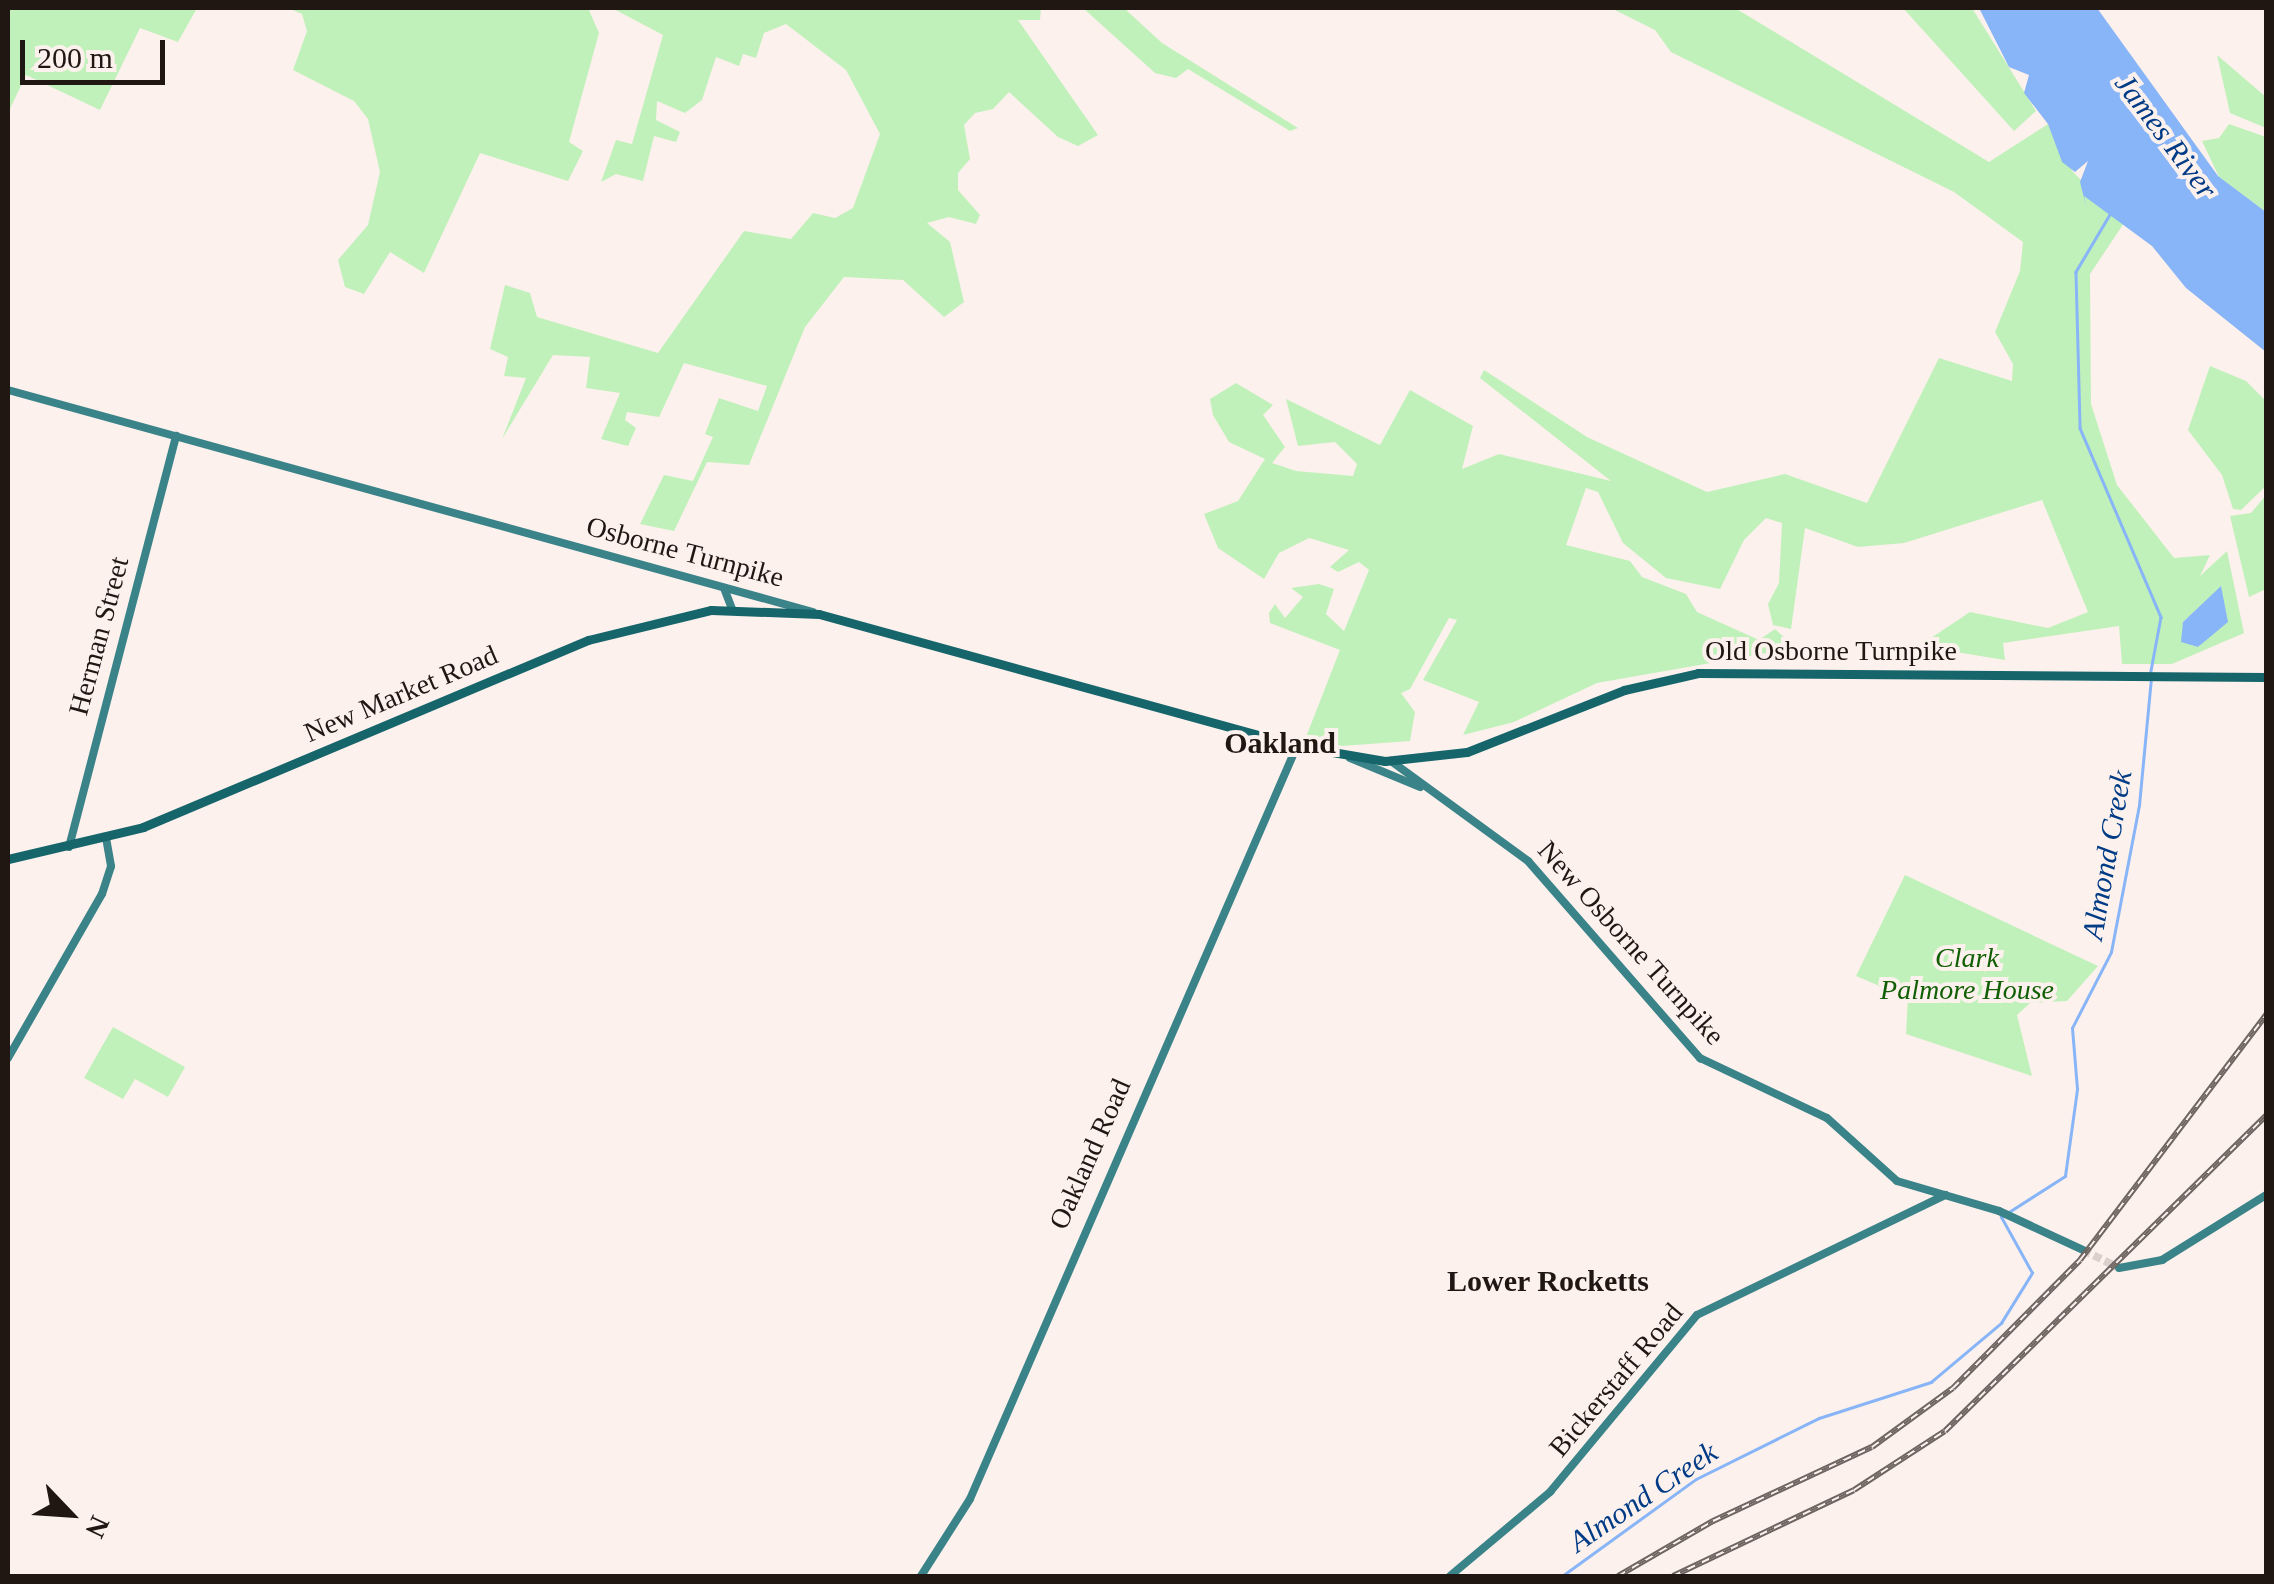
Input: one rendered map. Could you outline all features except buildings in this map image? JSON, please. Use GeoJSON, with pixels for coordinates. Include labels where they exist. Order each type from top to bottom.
{"type":"FeatureCollection","features":[{"type":"Feature","properties":{"kind":"main road","name":"New Market Road"},"geometry":{"type":"LineString","coordinates":[[8,860],[106,839],[588,640],[658,618],[732,609],[820,614]]}},
{"type":"Feature","properties":{"kind":"main road","name":"Osborne Turnpike"},"geometry":{"type":"LineString","coordinates":[[820,614],[1350,758]]}},
{"type":"Feature","properties":{"kind":"main road","name":"Old Osborne Turnpike"},"geometry":{"type":"LineString","coordinates":[[1350,758],[1408,762],[1481,748],[1624,690],[1698,673],[2266,678]]}},
{"type":"Feature","properties":{"kind":"street","name":"Osborne Turnpike"},"geometry":{"type":"LineString","coordinates":[[8,390],[820,614]]}},
{"type":"Feature","properties":{"kind":"street","name":"Herman Street"},"geometry":{"type":"LineString","coordinates":[[69,848],[176,436]]}},
{"type":"Feature","properties":{"kind":"street"},"geometry":{"type":"LineString","coordinates":[[716,584],[732,594],[732,609]]}},
{"type":"Feature","properties":{"kind":"street"},"geometry":{"type":"LineString","coordinates":[[767,609],[769,597]]}},
{"type":"Feature","properties":{"kind":"street","name":"Oakland Road"},"geometry":{"type":"LineString","coordinates":[[920,1576],[970,1499],[1297,746]]}},
{"type":"Feature","properties":{"kind":"street","name":"New Osborne Turnpike"},"geometry":{"type":"LineString","coordinates":[[1350,758],[1435,794]]}},
{"type":"Feature","properties":{"kind":"street","name":"New Osborne Turnpike"},"geometry":{"type":"LineString","coordinates":[[1391,762],[1528,860],[1694,1054],[1827,1118],[1891,1178],[2004,1213],[2084,1249]]}},
{"type":"Feature","properties":{"kind":"street"},"geometry":{"type":"LineString","coordinates":[[1408,762],[1412,778]]}},
{"type":"Feature","properties":{"kind":"street"},"geometry":{"type":"LineString","coordinates":[[8,1058],[102,894],[110,866],[106,839]]}},
{"type":"Feature","properties":{"kind":"street"},"geometry":{"type":"LineString","coordinates":[[2121,1267],[2162,1260],[2266,1195]]}},
{"type":"Feature","properties":{"kind":"street","name":"Bickerstaff Road"},"geometry":{"type":"LineString","coordinates":[[1450,1576],[1550,1492],[1697,1315],[1945,1196]]}},
{"type":"Feature","properties":{"kind":"green space"},"geometry":{"type":"Polygon","coordinates":[[[8,8],[197,8],[178,42],[140,28],[100,110],[26,75],[8,113],[8,8]]]}},
{"type":"Feature","properties":{"kind":"green space"},"geometry":{"type":"Polygon","coordinates":[[[288,8],[588,8],[599,33],[569,142],[583,151],[568,181],[480,153],[424,273],[390,252],[364,294],[345,287],[338,260],[368,225],[380,172],[368,119],[354,101],[293,70],[307,31],[302,14],[288,8]]]}},
{"type":"Feature","properties":{"kind":"green space"},"geometry":{"type":"Polygon","coordinates":[[[612,8],[1041,8],[1040,20],[1018,20],[1098,135],[1078,146],[1058,137],[1009,92],[993,109],[975,113],[964,125],[970,159],[958,173],[958,190],[980,215],[976,224],[949,217],[927,223],[950,242],[964,302],[944,317],[903,280],[844,277],[805,327],[749,465],[707,462],[674,531],[640,524],[664,475],[693,481],[713,437],[705,434],[719,398],[758,411],[767,386],[684,363],[659,417],[627,412],[625,420],[636,428],[628,446],[601,439],[620,393],[586,388],[590,357],[553,355],[502,439],[526,378],[504,376],[508,357],[490,349],[505,285],[530,293],[537,317],[658,353],[744,231],[791,239],[813,213],[835,218],[853,208],[880,134],[846,70],[786,24],[764,33],[756,58],[743,54],[739,66],[716,57],[702,100],[685,113],[657,101],[656,120],[680,132],[676,142],[654,136],[643,181],[616,174],[601,182],[616,140],[632,144],[663,35],[612,8]]]}},
{"type":"Feature","properties":{"kind":"green space"},"geometry":{"type":"Polygon","coordinates":[[[1083,8],[1124,8],[1162,43],[1298,128],[1290,131],[1188,69],[1176,78],[1155,73],[1083,8]]]}},
{"type":"Feature","properties":{"kind":"green space"},"geometry":{"type":"Polygon","coordinates":[[[1611,8],[1735,8],[1989,162],[2048,124],[2073,172],[2124,223],[2090,274],[2091,404],[2117,485],[2174,558],[2210,555],[2200,576],[2227,551],[2244,633],[2172,664],[2122,664],[2119,626],[2003,643],[2005,660],[1919,646],[1970,612],[2048,628],[2088,612],[2042,500],[1904,543],[1858,547],[1805,528],[1791,629],[1773,625],[1768,604],[1779,583],[1782,523],[1766,518],[1744,540],[1720,589],[1666,578],[1623,543],[1598,492],[1586,488],[1566,545],[1630,561],[1642,577],[1686,594],[1697,612],[1759,640],[1775,629],[1796,648],[1597,683],[1514,722],[1463,735],[1479,702],[1423,680],[1457,620],[1449,618],[1410,689],[1401,693],[1415,712],[1410,741],[1342,746],[1306,737],[1340,650],[1270,623],[1269,613],[1275,604],[1285,618],[1303,597],[1291,588],[1319,584],[1334,589],[1326,614],[1344,631],[1369,570],[1359,562],[1338,572],[1330,567],[1349,550],[1309,538],[1279,553],[1264,579],[1218,548],[1204,514],[1238,501],[1265,459],[1229,442],[1213,415],[1210,399],[1236,383],[1273,405],[1263,415],[1285,447],[1272,463],[1296,471],[1353,476],[1357,464],[1335,442],[1298,446],[1286,399],[1380,445],[1410,390],[1473,426],[1462,469],[1499,454],[1611,481],[1480,378],[1484,370],[1587,437],[1707,492],[1785,474],[1867,503],[1939,358],[2012,381],[2013,364],[1995,332],[2020,271],[2023,242],[1954,192],[1671,52],[1655,30],[1611,8]],[[2221,587],[2183,622],[2199,647],[2222,611],[2221,587]]]}},
{"type":"Feature","properties":{"kind":"green space"},"geometry":{"type":"Polygon","coordinates":[[[1903,8],[1972,8],[2036,111],[2014,131],[1903,8]]]}},
{"type":"Feature","properties":{"kind":"green space"},"geometry":{"type":"Polygon","coordinates":[[[2217,55],[2266,97],[2266,128],[2230,113],[2217,55]]]}},
{"type":"Feature","properties":{"kind":"green space"},"geometry":{"type":"Polygon","coordinates":[[[2229,124],[2266,137],[2266,212],[2219,177],[2202,141],[2219,138],[2229,124]]]}},
{"type":"Feature","properties":{"kind":"green space"},"geometry":{"type":"Polygon","coordinates":[[[2210,366],[2246,381],[2266,401],[2266,486],[2241,510],[2233,509],[2222,475],[2188,430],[2210,366]]]}},
{"type":"Feature","properties":{"kind":"green space"},"geometry":{"type":"Polygon","coordinates":[[[2266,495],[2266,589],[2249,597],[2230,516],[2251,513],[2266,495]]]}},
{"type":"Feature","properties":{"kind":"green space","name":"Clark Palmore House"},"geometry":{"type":"Polygon","coordinates":[[[1905,875],[2098,966],[2067,1001],[2030,1003],[2017,1015],[2032,1076],[1906,1034],[1908,998],[1856,976],[1905,875]]]}},
{"type":"Feature","properties":{"kind":"green space"},"geometry":{"type":"Polygon","coordinates":[[[113,1027],[185,1067],[168,1097],[135,1079],[123,1099],[84,1078],[113,1027]]]}},
{"type":"Feature","properties":{"kind":"water","name":"James River"},"geometry":{"type":"Polygon","coordinates":[[[1979,8],[2097,8],[2218,176],[2266,212],[2266,352],[2186,288],[2152,246],[2084,196],[2087,210],[2080,182],[2088,161],[2075,172],[2062,162],[2048,124],[2024,93],[2029,75],[2009,67],[1979,8]]]}},
{"type":"Feature","properties":{"kind":"water"},"geometry":{"type":"Polygon","coordinates":[[[2221,586],[2228,622],[2198,647],[2181,642],[2183,622],[2221,586]]]}},
{"type":"Feature","properties":{"kind":"waterway","name":"Almond Creek"},"geometry":{"type":"LineString","coordinates":[[2111,213],[2076,272],[2080,428],[2161,617],[2151,671]]}},
{"type":"Feature","properties":{"kind":"waterway","name":"Almond Creek"},"geometry":{"type":"LineString","coordinates":[[1562,1576],[1696,1479],[1819,1418],[1931,1382],[2001,1323],[2032,1273],[2001,1217],[2065,1176],[2077,1089],[2072,1028],[2111,952],[2139,805],[2151,679]]}},
{"type":"Feature","properties":{"kind":"tunnel"},"geometry":{"type":"LineString","coordinates":[[2083,1250],[2119,1268]]}},
{"type":"Feature","properties":{"kind":"railway"},"geometry":{"type":"LineString","coordinates":[[1618,1576],[1713,1521],[1872,1447],[1953,1388],[2080,1260],[2266,1015]]}},
{"type":"Feature","properties":{"kind":"railway"},"geometry":{"type":"LineString","coordinates":[[1673,1576],[1854,1490],[1945,1431],[2266,1116]]}},
{"type":"Feature","properties":{"kind":"district","name":"Oakland"},"geometry":{"type":"Point","coordinates":[1280,743]}},
{"type":"Feature","properties":{"kind":"district","name":"Lower Rocketts"},"geometry":{"type":"Point","coordinates":[1548,1281]}}]}
